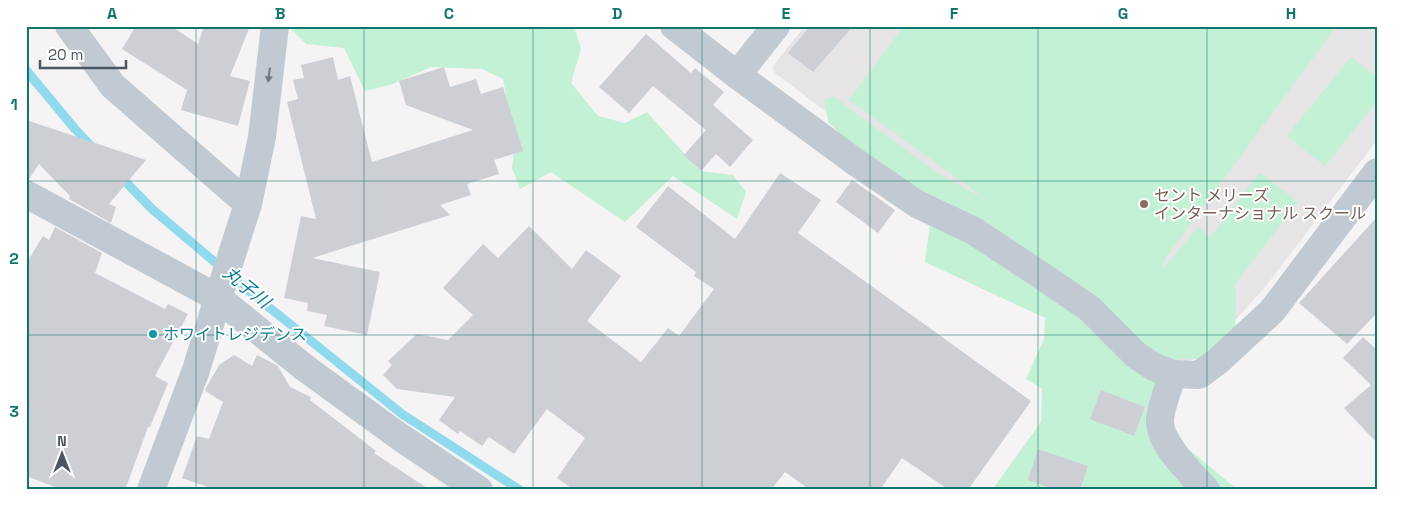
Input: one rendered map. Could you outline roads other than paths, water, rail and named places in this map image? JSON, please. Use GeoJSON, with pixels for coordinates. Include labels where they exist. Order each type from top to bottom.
{"type":"FeatureCollection","features":[{"type":"Feature","properties":{"kind":"street"},"geometry":{"type":"LineString","coordinates":[[69,26],[113,86],[248,204]]}},
{"type":"Feature","properties":{"kind":"street"},"geometry":{"type":"LineString","coordinates":[[151,490],[196,370],[248,204],[262,137],[275,26]]}},
{"type":"Feature","properties":{"kind":"street"},"geometry":{"type":"LineString","coordinates":[[674,26],[854,161],[917,204],[974,232],[1089,308],[1136,355],[1154,367],[1173,374],[1199,375],[1218,361],[1272,311],[1377,172]]}},
{"type":"Feature","properties":{"kind":"street"},"geometry":{"type":"LineString","coordinates":[[737,75],[776,26]]}},
{"type":"Feature","properties":{"kind":"street"},"geometry":{"type":"LineString","coordinates":[[26,194],[218,298],[305,368],[400,437],[479,490]]}},
{"type":"Feature","properties":{"kind":"street"},"geometry":{"type":"LineString","coordinates":[[1173,374],[1159,420],[1165,442],[1183,466],[1206,490]]}},
{"type":"Feature","properties":{"kind":"waterway","name":"丸子川"},"geometry":{"type":"LineString","coordinates":[[26,70],[93,148]]}},
{"type":"Feature","properties":{"kind":"waterway","name":"丸子川"},"geometry":{"type":"LineString","coordinates":[[119,175],[152,209],[255,296],[402,414],[520,490]]}},
{"type":"Feature","properties":{"kind":"place","name":"セント メリーズ インターナショナル スクール"},"geometry":{"type":"Point","coordinates":[1144,204]}},
{"type":"Feature","properties":{"kind":"place","name":"ホワイトレジデンス"},"geometry":{"type":"Point","coordinates":[153,334]}}]}
